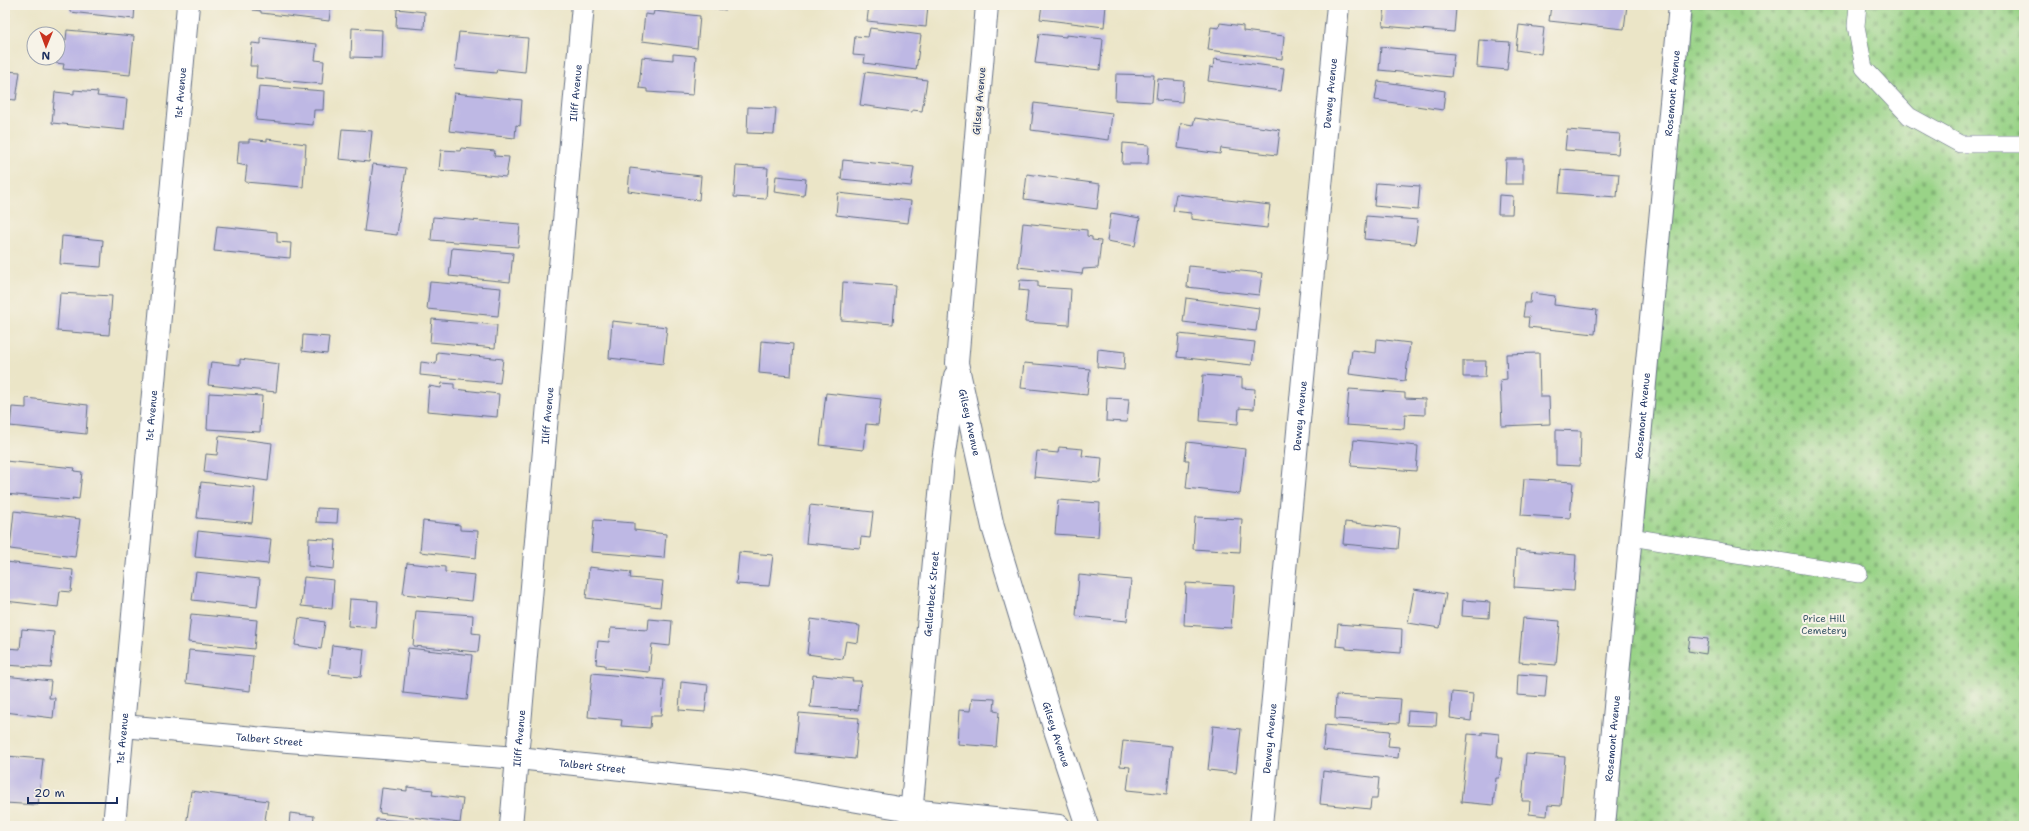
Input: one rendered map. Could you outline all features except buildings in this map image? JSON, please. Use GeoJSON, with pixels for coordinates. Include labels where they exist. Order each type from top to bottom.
{"type":"FeatureCollection","features":[{"type":"Feature","properties":{"kind":"street","name":"1st Avenue"},"geometry":{"type":"LineString","coordinates":[[114,826],[188,5]]}},
{"type":"Feature","properties":{"kind":"street","name":"Iliff Avenue"},"geometry":{"type":"LineString","coordinates":[[511,826],[583,5]]}},
{"type":"Feature","properties":{"kind":"street","name":"Gilsey Avenue"},"geometry":{"type":"LineString","coordinates":[[987,5],[957,363],[993,528],[1054,727],[1087,826]]}},
{"type":"Feature","properties":{"kind":"street","name":"Dewey Avenue"},"geometry":{"type":"LineString","coordinates":[[1261,826],[1338,5]]}},
{"type":"Feature","properties":{"kind":"street","name":"Rosemont Avenue"},"geometry":{"type":"LineString","coordinates":[[1604,826],[1680,5]]}},
{"type":"Feature","properties":{"kind":"street","name":"Gellenbeck Street"},"geometry":{"type":"LineString","coordinates":[[910,818],[943,460],[957,363]]}},
{"type":"Feature","properties":{"kind":"street","name":"Talbert Street"},"geometry":{"type":"LineString","coordinates":[[123,726],[288,741],[518,758],[745,782],[910,818],[1059,826]]}},
{"type":"Feature","properties":{"kind":"lane"},"geometry":{"type":"LineString","coordinates":[[1858,5],[1856,26],[1864,68],[1909,116],[1960,144],[2024,144]]}},
{"type":"Feature","properties":{"kind":"lane"},"geometry":{"type":"LineString","coordinates":[[1631,537],[1859,574]]}},
{"type":"Feature","properties":{"kind":"green space","name":"Price Hill Cemetery"},"geometry":{"type":"Polygon","coordinates":[[[1680,5],[2024,5],[2024,826],[1604,826],[1680,5]]]}}]}
